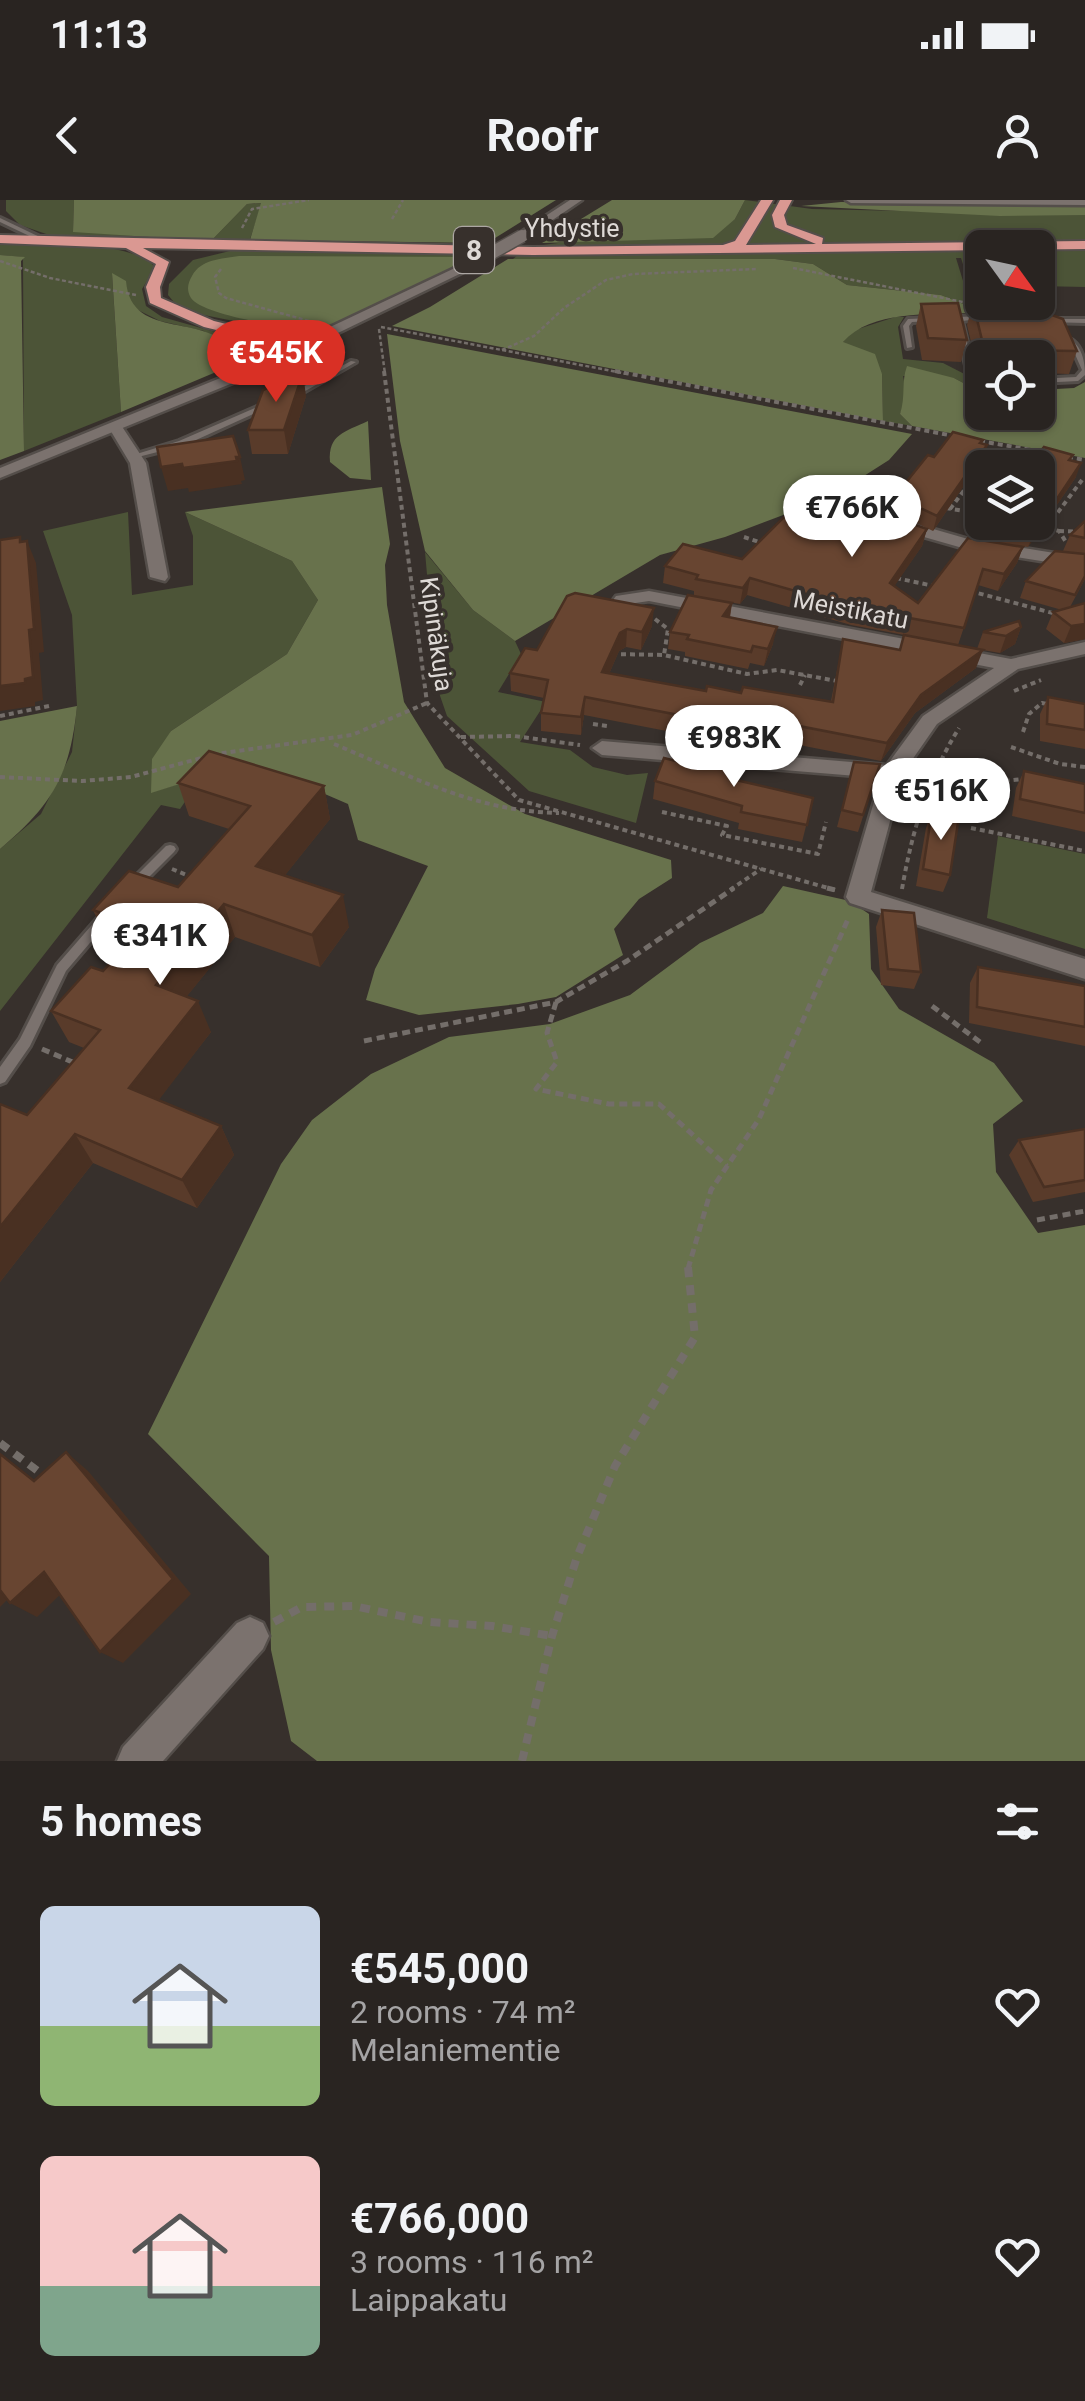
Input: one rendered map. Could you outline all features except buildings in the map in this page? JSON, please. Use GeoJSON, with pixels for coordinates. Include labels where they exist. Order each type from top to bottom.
{"type":"FeatureCollection","features":[{"type":"Feature","properties":{"kind":"highway"},"geometry":{"type":"LineString","coordinates":[[715,250],[740,244],[767,200]]}},
{"type":"Feature","properties":{"kind":"highway"},"geometry":{"type":"LineString","coordinates":[[786,200],[778,215],[781,227],[788,232],[816,241],[885,249]]}},
{"type":"Feature","properties":{"kind":"highway","name":"Yhdystie"},"geometry":{"type":"LineString","coordinates":[[0,239],[232,246],[715,250],[1085,245]]}},
{"type":"Feature","properties":{"kind":"highway"},"geometry":{"type":"LineString","coordinates":[[80,242],[148,252],[163,262],[153,287],[155,300],[176,312],[308,348]]}},
{"type":"Feature","properties":{"kind":"highway"},"geometry":{"type":"LineString","coordinates":[[159,278],[198,254],[232,246]]}},
{"type":"Feature","properties":{"kind":"street"},"geometry":{"type":"LineString","coordinates":[[0,473],[308,348],[474,264],[577,200]]}},
{"type":"Feature","properties":{"kind":"street"},"geometry":{"type":"LineString","coordinates":[[852,200],[1085,202]]}},
{"type":"Feature","properties":{"kind":"street"},"geometry":{"type":"LineString","coordinates":[[116,428],[134,456],[159,578]]}},
{"type":"Feature","properties":{"kind":"street"},"geometry":{"type":"LineString","coordinates":[[873,500],[886,520],[920,532],[974,546],[1085,563]]}},
{"type":"Feature","properties":{"kind":"street","name":"Meistikatu"},"geometry":{"type":"LineString","coordinates":[[622,600],[649,596],[1011,665]]}},
{"type":"Feature","properties":{"kind":"street"},"geometry":{"type":"LineString","coordinates":[[1085,648],[1011,665],[930,720],[893,772],[858,897],[1085,969]]}},
{"type":"Feature","properties":{"kind":"street"},"geometry":{"type":"LineString","coordinates":[[602,748],[893,772]]}},
{"type":"Feature","properties":{"kind":"street"},"geometry":{"type":"LineString","coordinates":[[138,1761],[250,1636]]}},
{"type":"Feature","properties":{"kind":"lane"},"geometry":{"type":"LineString","coordinates":[[0,220],[44,241]]}},
{"type":"Feature","properties":{"kind":"lane"},"geometry":{"type":"LineString","coordinates":[[958,319],[965,349]]}},
{"type":"Feature","properties":{"kind":"lane"},"geometry":{"type":"LineString","coordinates":[[909,346],[906,326],[910,320],[965,319]]}},
{"type":"Feature","properties":{"kind":"lane"},"geometry":{"type":"LineString","coordinates":[[1055,320],[1085,321]]}},
{"type":"Feature","properties":{"kind":"lane"},"geometry":{"type":"LineString","coordinates":[[1052,333],[1073,342],[1085,370],[1078,379],[1055,380]]}},
{"type":"Feature","properties":{"kind":"lane"},"geometry":{"type":"LineString","coordinates":[[134,456],[182,443],[270,405],[353,362]]}},
{"type":"Feature","properties":{"kind":"lane"},"geometry":{"type":"LineString","coordinates":[[0,1078],[25,1042],[61,968],[170,849]]}},
{"type":"Feature","properties":{"kind":"path"},"geometry":{"type":"LineString","coordinates":[[242,228],[252,209],[309,200]]}},
{"type":"Feature","properties":{"kind":"path"},"geometry":{"type":"LineString","coordinates":[[392,219],[403,200]]}},
{"type":"Feature","properties":{"kind":"path"},"geometry":{"type":"LineString","coordinates":[[0,261],[40,278],[74,286],[115,287],[133,294],[154,295]]}},
{"type":"Feature","properties":{"kind":"path"},"geometry":{"type":"LineString","coordinates":[[222,268],[215,277],[219,292],[238,304],[349,328]]}},
{"type":"Feature","properties":{"kind":"path"},"geometry":{"type":"LineString","coordinates":[[500,351],[534,336],[564,308],[606,280],[633,274],[769,268]]}},
{"type":"Feature","properties":{"kind":"path"},"geometry":{"type":"LineString","coordinates":[[783,268],[868,286],[947,296],[965,303]]}},
{"type":"Feature","properties":{"kind":"path","name":"Kipinäkuja"},"geometry":{"type":"LineString","coordinates":[[500,351],[378,326],[428,703],[520,800],[858,897]]}},
{"type":"Feature","properties":{"kind":"path"},"geometry":{"type":"LineString","coordinates":[[500,351],[960,437]]}},
{"type":"Feature","properties":{"kind":"path"},"geometry":{"type":"LineString","coordinates":[[978,440],[1033,450]]}},
{"type":"Feature","properties":{"kind":"path"},"geometry":{"type":"LineString","coordinates":[[1067,457],[1085,460]]}},
{"type":"Feature","properties":{"kind":"path"},"geometry":{"type":"LineString","coordinates":[[1055,516],[1082,480]]}},
{"type":"Feature","properties":{"kind":"path"},"geometry":{"type":"LineString","coordinates":[[950,509],[965,489]]}},
{"type":"Feature","properties":{"kind":"path"},"geometry":{"type":"LineString","coordinates":[[873,500],[908,498]]}},
{"type":"Feature","properties":{"kind":"path"},"geometry":{"type":"LineString","coordinates":[[938,507],[965,511]]}},
{"type":"Feature","properties":{"kind":"path"},"geometry":{"type":"LineString","coordinates":[[1058,531],[1085,532]]}},
{"type":"Feature","properties":{"kind":"path"},"geometry":{"type":"LineString","coordinates":[[744,537],[771,546]]}},
{"type":"Feature","properties":{"kind":"path"},"geometry":{"type":"LineString","coordinates":[[889,576],[936,587]]}},
{"type":"Feature","properties":{"kind":"path"},"geometry":{"type":"LineString","coordinates":[[964,590],[1061,616]]}},
{"type":"Feature","properties":{"kind":"path"},"geometry":{"type":"LineString","coordinates":[[655,619],[668,629],[664,655]]}},
{"type":"Feature","properties":{"kind":"path"},"geometry":{"type":"LineString","coordinates":[[598,652],[664,655],[747,674],[777,670],[841,682]]}},
{"type":"Feature","properties":{"kind":"path"},"geometry":{"type":"LineString","coordinates":[[800,685],[805,675]]}},
{"type":"Feature","properties":{"kind":"path"},"geometry":{"type":"LineString","coordinates":[[1006,694],[1052,675]]}},
{"type":"Feature","properties":{"kind":"path"},"geometry":{"type":"LineString","coordinates":[[0,778],[90,782],[130,777],[190,759],[233,752],[332,743],[389,726],[428,703]]}},
{"type":"Feature","properties":{"kind":"path"},"geometry":{"type":"LineString","coordinates":[[1023,732],[1029,714],[1042,703],[1056,705]]}},
{"type":"Feature","properties":{"kind":"path"},"geometry":{"type":"LineString","coordinates":[[0,716],[49,706]]}},
{"type":"Feature","properties":{"kind":"path"},"geometry":{"type":"LineString","coordinates":[[898,909],[914,823],[938,758],[964,721]]}},
{"type":"Feature","properties":{"kind":"path"},"geometry":{"type":"LineString","coordinates":[[460,737],[514,736],[602,748]]}},
{"type":"Feature","properties":{"kind":"path"},"geometry":{"type":"LineString","coordinates":[[332,743],[388,765],[438,793],[516,815],[566,813]]}},
{"type":"Feature","properties":{"kind":"path"},"geometry":{"type":"LineString","coordinates":[[1012,746],[1060,764],[1085,767]]}},
{"type":"Feature","properties":{"kind":"path"},"geometry":{"type":"LineString","coordinates":[[972,821],[997,782],[1018,778],[1035,781]]}},
{"type":"Feature","properties":{"kind":"path"},"geometry":{"type":"LineString","coordinates":[[662,812],[728,824],[722,835],[818,854],[826,822]]}},
{"type":"Feature","properties":{"kind":"path"},"geometry":{"type":"LineString","coordinates":[[971,828],[1085,851]]}},
{"type":"Feature","properties":{"kind":"path"},"geometry":{"type":"LineString","coordinates":[[156,863],[211,885]]}},
{"type":"Feature","properties":{"kind":"path"},"geometry":{"type":"LineString","coordinates":[[364,1041],[556,1002],[627,961],[762,869]]}},
{"type":"Feature","properties":{"kind":"path"},"geometry":{"type":"LineString","coordinates":[[522,1761],[552,1636],[577,1556],[615,1466],[695,1337],[688,1266],[711,1190],[759,1119],[858,897]]}},
{"type":"Feature","properties":{"kind":"path"},"geometry":{"type":"LineString","coordinates":[[556,1002],[547,1033],[557,1062],[536,1089],[608,1104],[659,1104],[727,1166]]}},
{"type":"Feature","properties":{"kind":"path"},"geometry":{"type":"LineString","coordinates":[[932,1006],[984,1045]]}},
{"type":"Feature","properties":{"kind":"path"},"geometry":{"type":"LineString","coordinates":[[25,1042],[79,1065]]}},
{"type":"Feature","properties":{"kind":"path"},"geometry":{"type":"LineString","coordinates":[[1037,1220],[1085,1211]]}},
{"type":"Feature","properties":{"kind":"path"},"geometry":{"type":"LineString","coordinates":[[0,1444],[58,1485]]}},
{"type":"Feature","properties":{"kind":"path"},"geometry":{"type":"LineString","coordinates":[[250,1636],[302,1607],[354,1606],[429,1622],[492,1626],[552,1636]]}},
{"type":"Feature","properties":{"kind":"green space"},"geometry":{"type":"Polygon","coordinates":[[[6,200],[74,200],[73,231],[183,239],[52,236],[20,225],[6,211],[6,200]]]}},
{"type":"Feature","properties":{"kind":"green space"},"geometry":{"type":"Polygon","coordinates":[[[74,200],[556,200],[487,243],[250,240],[261,203],[247,204],[211,241],[73,232],[74,200]]]}},
{"type":"Feature","properties":{"kind":"green space"},"geometry":{"type":"Polygon","coordinates":[[[612,200],[745,200],[735,219],[713,238],[542,243],[612,200]]]}},
{"type":"Feature","properties":{"kind":"green space"},"geometry":{"type":"Polygon","coordinates":[[[745,200],[812,209],[1085,215],[1085,240],[1055,240],[1055,230],[965,230],[965,241],[536,246],[735,219],[745,200]]]}},
{"type":"Feature","properties":{"kind":"green space"},"geometry":{"type":"Polygon","coordinates":[[[841,202],[1085,206],[1085,215],[1000,216],[801,206],[841,202]]]}},
{"type":"Feature","properties":{"kind":"green space"},"geometry":{"type":"Polygon","coordinates":[[[262,203],[250,239],[494,246],[212,240],[247,204],[262,203]]]}},
{"type":"Feature","properties":{"kind":"green space"},"geometry":{"type":"Polygon","coordinates":[[[0,242],[108,248],[145,259],[155,268],[142,289],[146,306],[162,317],[244,340],[245,357],[228,367],[233,355],[204,331],[160,321],[136,309],[112,274],[121,412],[24,451],[23,257],[0,255],[0,242]]]}},
{"type":"Feature","properties":{"kind":"green space"},"geometry":{"type":"Polygon","coordinates":[[[1085,248],[1085,287],[1055,286],[1055,249],[1085,248]]]}},
{"type":"Feature","properties":{"kind":"green space"},"geometry":{"type":"Polygon","coordinates":[[[230,251],[480,254],[370,311],[304,335],[178,307],[168,295],[169,284],[193,260],[230,251]]]}},
{"type":"Feature","properties":{"kind":"green space"},"geometry":{"type":"Polygon","coordinates":[[[965,251],[965,271],[961,258],[956,258],[965,287],[965,305],[941,295],[847,285],[813,264],[775,259],[513,259],[518,255],[965,251]]]}},
{"type":"Feature","properties":{"kind":"green space"},"geometry":{"type":"Polygon","coordinates":[[[0,255],[25,257],[21,261],[24,451],[0,460],[0,255]]]}},
{"type":"Feature","properties":{"kind":"green space"},"geometry":{"type":"Polygon","coordinates":[[[239,256],[470,257],[368,312],[309,329],[227,315],[191,298],[189,284],[196,270],[212,261],[239,256]]]}},
{"type":"Feature","properties":{"kind":"green space"},"geometry":{"type":"Polygon","coordinates":[[[508,259],[775,259],[813,264],[847,285],[941,295],[965,305],[965,313],[885,319],[869,324],[843,342],[875,354],[882,374],[883,421],[392,326],[508,259]]]}},
{"type":"Feature","properties":{"kind":"green space"},"geometry":{"type":"Polygon","coordinates":[[[112,273],[126,281],[131,300],[142,313],[223,341],[233,355],[228,367],[121,412],[112,273]]]}},
{"type":"Feature","properties":{"kind":"green space"},"geometry":{"type":"Polygon","coordinates":[[[904,317],[898,327],[903,359],[943,363],[965,374],[965,384],[954,378],[903,376],[907,395],[900,414],[912,426],[883,421],[882,374],[842,343],[852,331],[904,317]]]}},
{"type":"Feature","properties":{"kind":"green space"},"geometry":{"type":"Polygon","coordinates":[[[387,334],[912,434],[889,460],[831,497],[725,537],[660,555],[515,641],[473,610],[425,551],[400,441],[387,334]]]}},
{"type":"Feature","properties":{"kind":"green space"},"geometry":{"type":"Polygon","coordinates":[[[907,366],[965,384],[965,430],[1055,430],[1055,389],[1074,388],[1085,382],[1085,458],[912,426],[900,414],[907,366]]]}},
{"type":"Feature","properties":{"kind":"green space"},"geometry":{"type":"Polygon","coordinates":[[[368,421],[371,480],[350,478],[330,462],[332,445],[345,431],[368,421]]]}},
{"type":"Feature","properties":{"kind":"green space"},"geometry":{"type":"Polygon","coordinates":[[[382,487],[390,544],[385,565],[387,605],[404,702],[445,768],[525,814],[671,860],[672,878],[639,899],[614,929],[623,955],[556,997],[419,1015],[366,1000],[375,969],[428,866],[358,840],[348,804],[260,766],[202,777],[151,793],[152,759],[171,731],[287,654],[318,600],[292,561],[185,512],[382,487]]]}},
{"type":"Feature","properties":{"kind":"green space"},"geometry":{"type":"Polygon","coordinates":[[[128,512],[132,595],[193,585],[193,536],[185,512],[292,561],[318,600],[287,654],[171,731],[152,792],[202,777],[180,809],[161,805],[0,1011],[0,849],[41,814],[72,752],[77,706],[72,615],[43,531],[128,512]]]}},
{"type":"Feature","properties":{"kind":"green space"},"geometry":{"type":"Polygon","coordinates":[[[425,552],[473,610],[515,641],[521,654],[498,692],[546,702],[520,742],[570,750],[593,767],[627,775],[648,773],[636,823],[529,791],[447,716],[437,687],[425,552]]]}},
{"type":"Feature","properties":{"kind":"green space"},"geometry":{"type":"Polygon","coordinates":[[[77,706],[69,751],[56,786],[33,817],[0,849],[0,721],[77,706]]]}},
{"type":"Feature","properties":{"kind":"green space"},"geometry":{"type":"Polygon","coordinates":[[[998,836],[1085,854],[1085,949],[987,918],[998,836]]]}},
{"type":"Feature","properties":{"kind":"green space"},"geometry":{"type":"Polygon","coordinates":[[[783,886],[850,901],[869,914],[871,969],[899,1009],[994,1063],[1023,1101],[993,1124],[996,1172],[1038,1233],[1085,1225],[1085,1761],[317,1761],[291,1741],[271,1650],[269,1556],[148,1434],[281,1164],[312,1120],[371,1074],[449,1037],[550,1024],[630,995],[700,943],[763,913],[783,886]]]}}]}
